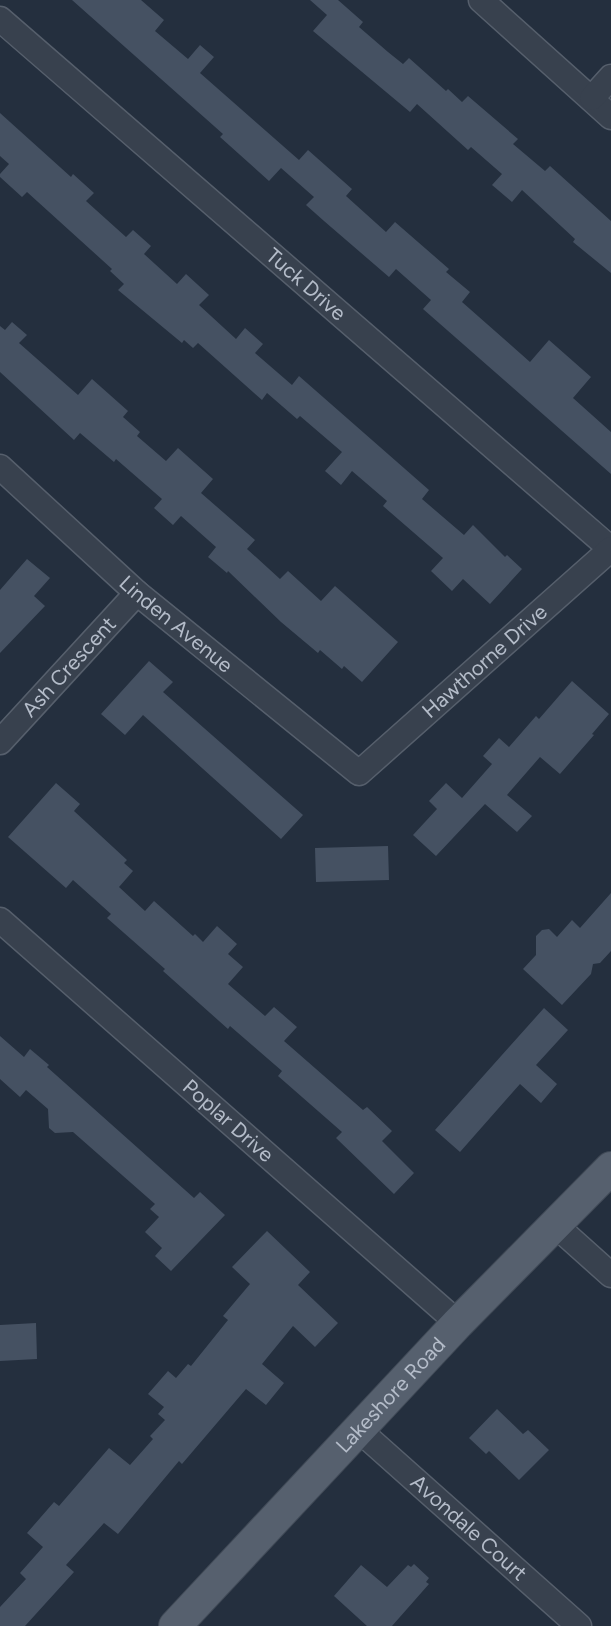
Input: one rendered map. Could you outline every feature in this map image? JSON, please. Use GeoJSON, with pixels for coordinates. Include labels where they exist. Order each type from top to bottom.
{"type":"FeatureCollection","features":[{"type":"Feature","properties":{"kind":"main road","name":"Lakeshore Road"},"geometry":{"type":"LineString","coordinates":[[175,1626],[458,1323],[611,1168]]}},
{"type":"Feature","properties":{"kind":"street"},"geometry":{"type":"LineString","coordinates":[[481,0],[611,117]]}},
{"type":"Feature","properties":{"kind":"street","name":"Tuck Drive"},"geometry":{"type":"LineString","coordinates":[[0,19],[611,549]]}},
{"type":"Feature","properties":{"kind":"street"},"geometry":{"type":"LineString","coordinates":[[592,98],[611,77]]}},
{"type":"Feature","properties":{"kind":"street","name":"Linden Avenue"},"geometry":{"type":"LineString","coordinates":[[0,467],[137,592],[359,773]]}},
{"type":"Feature","properties":{"kind":"street","name":"Hawthorne Drive"},"geometry":{"type":"LineString","coordinates":[[359,773],[611,549]]}},
{"type":"Feature","properties":{"kind":"street","name":"Ash Crescent"},"geometry":{"type":"LineString","coordinates":[[0,742],[137,592]]}},
{"type":"Feature","properties":{"kind":"street","name":"Poplar Drive"},"geometry":{"type":"LineString","coordinates":[[0,920],[458,1323]]}},
{"type":"Feature","properties":{"kind":"street"},"geometry":{"type":"LineString","coordinates":[[554,1224],[611,1275]]}},
{"type":"Feature","properties":{"kind":"street","name":"Avondale Court"},"geometry":{"type":"LineString","coordinates":[[359,1430],[579,1626]]}},
{"type":"Feature","properties":{"kind":"building"},"geometry":{"type":"Polygon","coordinates":[[[72,0],[141,0],[164,20],[155,31],[188,59],[200,45],[214,57],[200,73],[299,160],[308,150],[352,189],[346,196],[386,232],[395,222],[449,269],[446,272],[470,292],[462,302],[530,362],[549,340],[591,377],[573,398],[611,432],[611,474],[423,309],[431,300],[396,269],[389,277],[324,221],[306,205],[314,197],[281,168],[269,181],[220,137],[223,134],[72,0]]]}},
{"type":"Feature","properties":{"kind":"building"},"geometry":{"type":"Polygon","coordinates":[[[310,0],[338,0],[363,22],[359,27],[388,52],[403,64],[409,58],[462,102],[468,96],[518,139],[513,144],[545,171],[550,166],[611,221],[611,273],[573,242],[575,239],[522,190],[512,202],[492,185],[502,174],[471,147],[468,150],[417,104],[410,112],[313,31],[327,15],[310,0]]]}},
{"type":"Feature","properties":{"kind":"building"},"geometry":{"type":"Polygon","coordinates":[[[0,113],[71,177],[73,174],[94,193],[86,201],[126,237],[133,230],[151,246],[144,254],[177,284],[186,274],[209,295],[199,305],[236,339],[245,328],[263,344],[255,353],[292,385],[299,376],[429,490],[422,499],[464,535],[473,525],[505,557],[507,555],[522,569],[490,604],[463,579],[452,591],[431,571],[443,558],[383,506],[387,501],[352,471],[341,485],[325,471],[342,452],[300,416],[297,419],[267,393],[262,400],[198,343],[193,348],[184,340],[182,343],[118,290],[124,284],[110,271],[112,269],[27,192],[22,197],[0,177],[9,164],[0,156],[0,113]]]}},
{"type":"Feature","properties":{"kind":"building"},"geometry":{"type":"Polygon","coordinates":[[[12,322],[27,335],[19,343],[78,395],[92,379],[128,411],[123,417],[140,432],[137,436],[166,461],[178,448],[213,479],[201,493],[255,540],[247,549],[280,579],[288,571],[321,601],[335,586],[398,642],[362,682],[344,666],[342,669],[320,650],[318,653],[281,622],[228,571],[227,573],[208,557],[216,547],[181,516],[173,525],[154,508],[162,499],[116,459],[114,462],[80,433],[74,440],[0,372],[0,326],[5,330],[12,322]]]}},
{"type":"Feature","properties":{"kind":"building"},"geometry":{"type":"Polygon","coordinates":[[[27,559],[50,578],[34,596],[45,606],[0,653],[0,590],[27,559]]]}},
{"type":"Feature","properties":{"kind":"building"},"geometry":{"type":"Polygon","coordinates":[[[149,661],[173,682],[163,692],[303,815],[281,839],[143,715],[125,735],[101,714],[149,661]]]}},
{"type":"Feature","properties":{"kind":"building"},"geometry":{"type":"Polygon","coordinates":[[[572,681],[609,714],[560,774],[540,757],[507,795],[532,816],[517,832],[485,804],[436,856],[413,835],[437,809],[429,801],[446,783],[462,798],[492,764],[483,756],[499,738],[509,747],[536,716],[539,719],[572,681]]]}},
{"type":"Feature","properties":{"kind":"building"},"geometry":{"type":"Polygon","coordinates":[[[56,783],[80,804],[74,811],[127,860],[124,863],[133,871],[119,887],[145,911],[154,901],[193,936],[195,934],[203,942],[217,926],[237,944],[228,954],[243,967],[228,984],[265,1016],[274,1007],[297,1027],[284,1041],[363,1110],[367,1107],[392,1131],[382,1141],[414,1173],[394,1194],[336,1138],[342,1132],[278,1076],[282,1071],[230,1026],[228,1029],[163,971],[165,969],[107,918],[111,914],[73,880],[66,888],[8,837],[56,783]]]}},
{"type":"Feature","properties":{"kind":"building"},"geometry":{"type":"Polygon","coordinates":[[[388,846],[389,880],[316,882],[315,848],[388,846]]]}},
{"type":"Feature","properties":{"kind":"building"},"geometry":{"type":"Polygon","coordinates":[[[611,893],[611,951],[600,963],[593,964],[591,974],[562,1005],[523,969],[536,955],[536,936],[542,930],[549,929],[557,937],[572,920],[580,928],[611,893]]]}},
{"type":"Feature","properties":{"kind":"building"},"geometry":{"type":"Polygon","coordinates":[[[544,1008],[568,1030],[536,1065],[557,1084],[541,1103],[520,1084],[460,1152],[435,1130],[544,1008]]]}},
{"type":"Feature","properties":{"kind":"building"},"geometry":{"type":"Polygon","coordinates":[[[0,1036],[24,1057],[30,1049],[49,1065],[47,1067],[194,1198],[200,1192],[225,1215],[171,1271],[155,1256],[162,1248],[145,1232],[159,1217],[150,1209],[155,1204],[73,1132],[55,1133],[49,1128],[48,1109],[26,1090],[20,1097],[0,1079],[0,1036]]]}},
{"type":"Feature","properties":{"kind":"building"},"geometry":{"type":"Polygon","coordinates":[[[267,1231],[310,1272],[298,1285],[338,1323],[315,1347],[293,1326],[262,1364],[284,1383],[266,1405],[246,1389],[182,1464],[179,1461],[118,1534],[104,1523],[66,1565],[74,1572],[25,1626],[0,1626],[0,1607],[26,1579],[20,1573],[43,1547],[27,1533],[54,1502],[59,1506],[109,1448],[130,1465],[153,1439],[150,1436],[165,1420],[158,1414],[164,1407],[148,1394],[168,1371],[176,1378],[188,1364],[191,1366],[228,1320],[223,1316],[250,1284],[232,1267],[267,1231]]]}},
{"type":"Feature","properties":{"kind":"building"},"geometry":{"type":"Polygon","coordinates":[[[36,1323],[37,1359],[0,1361],[0,1325],[36,1323]]]}},
{"type":"Feature","properties":{"kind":"building"},"geometry":{"type":"Polygon","coordinates":[[[497,1409],[523,1434],[528,1430],[549,1450],[519,1480],[489,1451],[486,1454],[469,1438],[497,1409]]]}},
{"type":"Feature","properties":{"kind":"building"},"geometry":{"type":"Polygon","coordinates":[[[414,1564],[429,1578],[426,1582],[429,1584],[392,1626],[367,1626],[334,1596],[361,1565],[387,1587],[408,1565],[411,1567],[414,1564]]]}}]}
